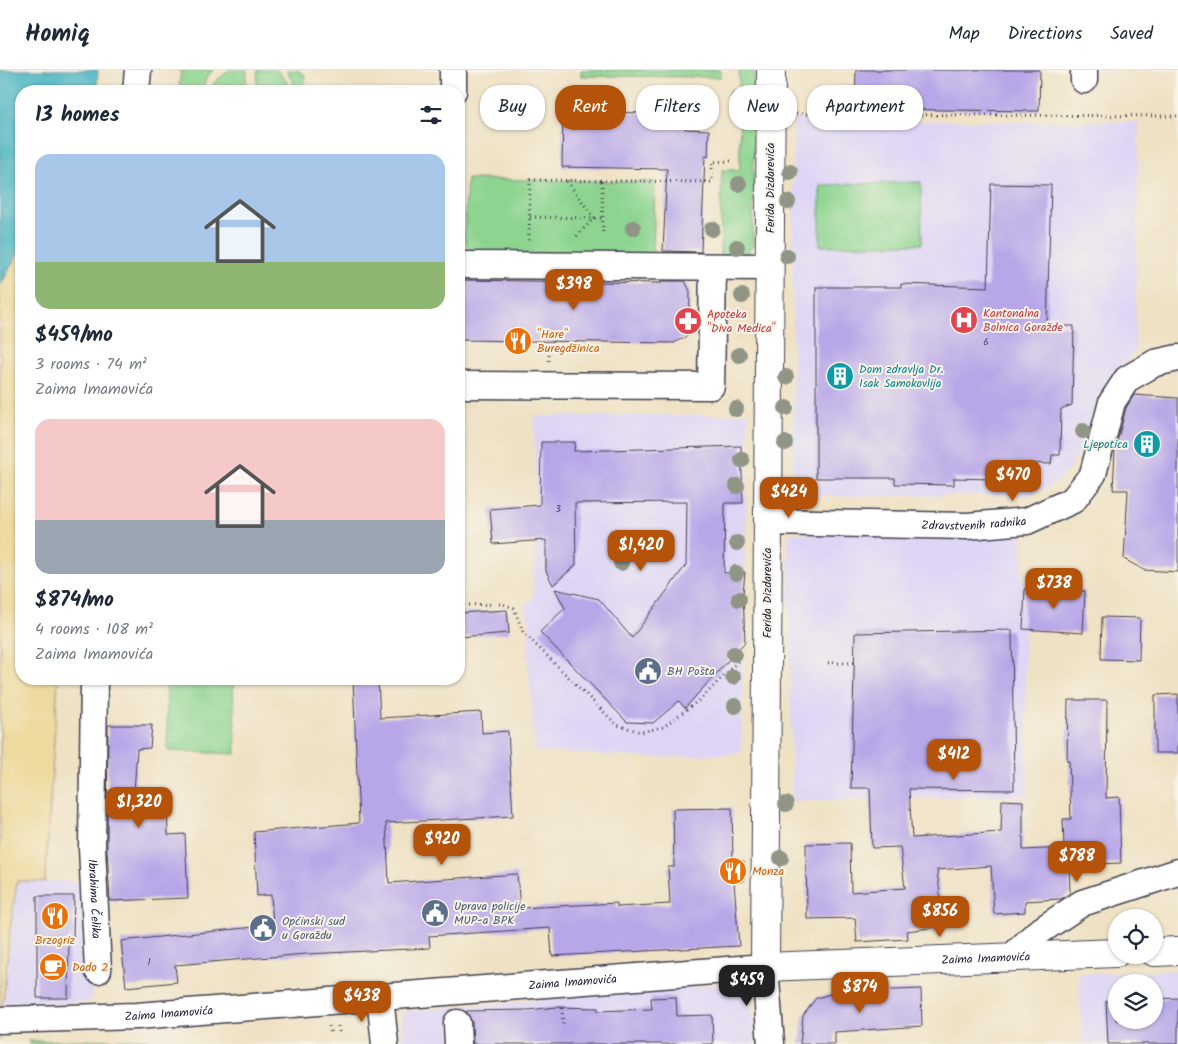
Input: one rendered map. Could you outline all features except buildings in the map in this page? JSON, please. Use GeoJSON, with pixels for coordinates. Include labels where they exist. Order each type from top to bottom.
{"type":"FeatureCollection","features":[{"type":"Feature","properties":{"kind":"main road","name":"Ferida Dizdarevića"},"geometry":{"type":"LineString","coordinates":[[771,70],[771,85]]}},
{"type":"Feature","properties":{"kind":"main road","name":"Ferida Dizdarevića"},"geometry":{"type":"LineString","coordinates":[[765,967],[770,130]]}},
{"type":"Feature","properties":{"kind":"main road"},"geometry":{"type":"LineString","coordinates":[[1163,952],[1178,951]]}},
{"type":"Feature","properties":{"kind":"main road","name":"Zaima Imamovića"},"geometry":{"type":"LineString","coordinates":[[765,967],[1108,953]]}},
{"type":"Feature","properties":{"kind":"street"},"geometry":{"type":"LineString","coordinates":[[137,85],[138,70]]}},
{"type":"Feature","properties":{"kind":"street"},"geometry":{"type":"LineString","coordinates":[[453,70],[453,85]]}},
{"type":"Feature","properties":{"kind":"street"},"geometry":{"type":"LineString","coordinates":[[465,266],[769,267]]}},
{"type":"Feature","properties":{"kind":"street"},"geometry":{"type":"LineString","coordinates":[[465,385],[711,386],[713,268]]}},
{"type":"Feature","properties":{"kind":"street","name":"Zdravstvenih radnika"},"geometry":{"type":"LineString","coordinates":[[768,522],[967,526],[1027,521],[1073,500],[1093,474],[1112,402],[1127,379],[1155,363],[1178,358]]}},
{"type":"Feature","properties":{"kind":"street","name":"Ibrahima Čelika"},"geometry":{"type":"LineString","coordinates":[[94,685],[92,848],[98,970]]}},
{"type":"Feature","properties":{"kind":"street"},"geometry":{"type":"LineString","coordinates":[[1012,957],[1037,933],[1082,903],[1178,872]]}},
{"type":"Feature","properties":{"kind":"street"},"geometry":{"type":"LineString","coordinates":[[765,967],[771,1044]]}},
{"type":"Feature","properties":{"kind":"street","name":"Zaima Imamovića"},"geometry":{"type":"LineString","coordinates":[[0,1020],[130,1016],[765,967]]}},
{"type":"Feature","properties":{"kind":"street"},"geometry":{"type":"LineString","coordinates":[[380,997],[385,1044]]}},
{"type":"Feature","properties":{"kind":"path"},"geometry":{"type":"LineString","coordinates":[[797,114],[1178,116]]}},
{"type":"Feature","properties":{"kind":"path"},"geometry":{"type":"LineString","coordinates":[[539,266],[530,217],[530,180],[712,182],[712,162],[732,161]]}},
{"type":"Feature","properties":{"kind":"path"},"geometry":{"type":"LineString","coordinates":[[567,180],[594,218]]}},
{"type":"Feature","properties":{"kind":"path"},"geometry":{"type":"LineString","coordinates":[[602,181],[602,266]]}},
{"type":"Feature","properties":{"kind":"path"},"geometry":{"type":"LineString","coordinates":[[530,217],[602,218]]}},
{"type":"Feature","properties":{"kind":"path"},"geometry":{"type":"LineString","coordinates":[[539,266],[594,218]]}},
{"type":"Feature","properties":{"kind":"path"},"geometry":{"type":"LineString","coordinates":[[465,605],[503,604],[514,608],[523,632],[617,725],[640,732],[663,727],[703,696],[767,632]]}},
{"type":"Feature","properties":{"kind":"path"},"geometry":{"type":"LineString","coordinates":[[828,664],[854,664]]}},
{"type":"Feature","properties":{"kind":"shaded area","name":"Kantonalna Bolnica Goražde"},"geometry":{"type":"Polygon","coordinates":[[[797,120],[807,120],[807,130],[923,130],[923,121],[1139,122],[1135,351],[1106,388],[1072,465],[1059,481],[1033,495],[793,496],[793,130],[797,130],[797,120]]]}},
{"type":"Feature","properties":{"kind":"shaded area"},"geometry":{"type":"Polygon","coordinates":[[[748,412],[741,753],[656,758],[535,751],[528,658],[529,619],[524,605],[533,599],[536,494],[534,416],[721,415],[748,412]]]}},
{"type":"Feature","properties":{"kind":"shaded area"},"geometry":{"type":"Polygon","coordinates":[[[1022,527],[1028,795],[792,801],[788,534],[1022,527]]]}},
{"type":"Feature","properties":{"kind":"shaded area"},"geometry":{"type":"Polygon","coordinates":[[[17,881],[86,882],[92,1001],[46,1005],[3,1005],[17,881]]]}},
{"type":"Feature","properties":{"kind":"shaded area"},"geometry":{"type":"Polygon","coordinates":[[[1178,970],[1178,1044],[1084,1044],[1078,974],[1178,970]]]}},
{"type":"Feature","properties":{"kind":"shaded area"},"geometry":{"type":"Polygon","coordinates":[[[725,984],[739,985],[750,992],[755,1044],[402,1044],[401,1012],[725,984]]]}},
{"type":"Feature","properties":{"kind":"green space"},"geometry":{"type":"Polygon","coordinates":[[[181,70],[214,70],[207,76],[204,85],[180,85],[181,70]]]}},
{"type":"Feature","properties":{"kind":"green space"},"geometry":{"type":"Polygon","coordinates":[[[229,70],[247,70],[246,85],[213,84],[229,70]]]}},
{"type":"Feature","properties":{"kind":"green space"},"geometry":{"type":"Polygon","coordinates":[[[258,70],[277,70],[288,85],[257,85],[258,70]]]}},
{"type":"Feature","properties":{"kind":"green space"},"geometry":{"type":"Polygon","coordinates":[[[287,70],[297,70],[305,75],[305,85],[294,85],[287,70]]]}},
{"type":"Feature","properties":{"kind":"green space"},"geometry":{"type":"Polygon","coordinates":[[[581,70],[721,70],[721,77],[581,76],[581,70]]]}},
{"type":"Feature","properties":{"kind":"green space"},"geometry":{"type":"Polygon","coordinates":[[[739,70],[754,70],[754,85],[739,85],[739,70]]]}},
{"type":"Feature","properties":{"kind":"green space"},"geometry":{"type":"Polygon","coordinates":[[[740,130],[754,130],[753,245],[744,257],[720,256],[722,170],[740,170],[740,130]]]}},
{"type":"Feature","properties":{"kind":"green space"},"geometry":{"type":"Polygon","coordinates":[[[467,179],[655,182],[653,255],[475,253],[467,246],[465,240],[467,179]]]}},
{"type":"Feature","properties":{"kind":"green space"},"geometry":{"type":"Polygon","coordinates":[[[921,182],[922,244],[820,246],[820,185],[921,182]]]}},
{"type":"Feature","properties":{"kind":"green space"},"geometry":{"type":"Polygon","coordinates":[[[166,685],[233,685],[236,754],[168,751],[166,685]]]}},
{"type":"Feature","properties":{"kind":"green space"},"geometry":{"type":"Polygon","coordinates":[[[147,1039],[148,1044],[29,1044],[29,1041],[147,1039]]]}},
{"type":"Feature","properties":{"kind":"sand"},"geometry":{"type":"Polygon","coordinates":[[[15,259],[15,685],[58,685],[45,882],[17,881],[9,937],[0,1040],[0,286],[15,259]]]}},
{"type":"Feature","properties":{"kind":"water"},"geometry":{"type":"Polygon","coordinates":[[[0,70],[98,70],[97,85],[15,85],[15,259],[0,286],[0,70]]]}},
{"type":"Feature","properties":{"kind":"place","name":"Kantonalna Bolnica Goražde"},"geometry":{"type":"Point","coordinates":[964,320]}},
{"type":"Feature","properties":{"kind":"place","name":"Apoteka \"Diva Medica\""},"geometry":{"type":"Point","coordinates":[688,321]}},
{"type":"Feature","properties":{"kind":"place","name":"\"Hare\" Buregdžinica"},"geometry":{"type":"Point","coordinates":[518,341]}},
{"type":"Feature","properties":{"kind":"place","name":"Dom zdravlja Dr. Isak Samokovlija"},"geometry":{"type":"Point","coordinates":[840,376]}},
{"type":"Feature","properties":{"kind":"place","name":"Ljepotica"},"geometry":{"type":"Point","coordinates":[1147,444]}},
{"type":"Feature","properties":{"kind":"place","name":"BH Pošta"},"geometry":{"type":"Point","coordinates":[648,671]}},
{"type":"Feature","properties":{"kind":"place","name":"Monza"},"geometry":{"type":"Point","coordinates":[733,871]}},
{"type":"Feature","properties":{"kind":"place","name":"Uprava policije MUP-a BPK"},"geometry":{"type":"Point","coordinates":[435,913]}},
{"type":"Feature","properties":{"kind":"place","name":"Brzogriz"},"geometry":{"type":"Point","coordinates":[55,916]}},
{"type":"Feature","properties":{"kind":"place","name":"Općinski sud u Goraždu"},"geometry":{"type":"Point","coordinates":[263,928]}},
{"type":"Feature","properties":{"kind":"place","name":"Dado 2"},"geometry":{"type":"Point","coordinates":[53,967]}}]}
